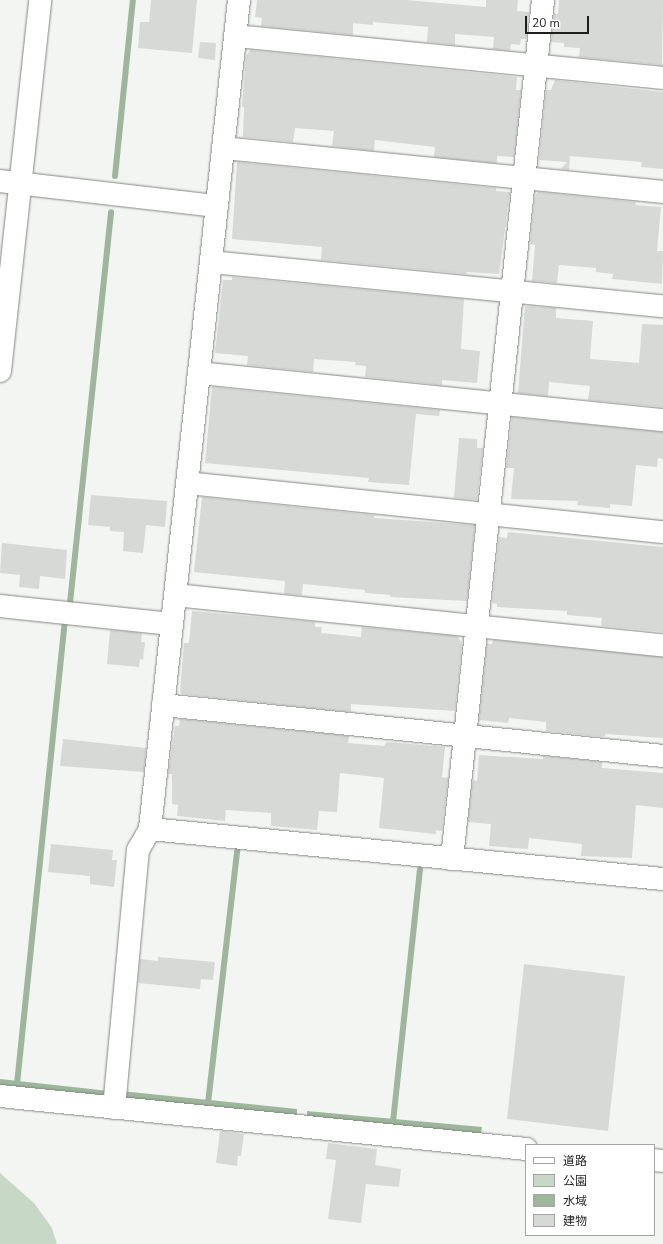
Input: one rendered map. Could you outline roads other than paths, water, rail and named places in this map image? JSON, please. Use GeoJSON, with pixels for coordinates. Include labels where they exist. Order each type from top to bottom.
{"type":"FeatureCollection","features":[{"type":"Feature","properties":{"kind":"street"},"geometry":{"type":"LineString","coordinates":[[0,371],[10,182],[40,0]]}},
{"type":"Feature","properties":{"kind":"street"},"geometry":{"type":"LineString","coordinates":[[114,1108],[138,850],[150,829],[239,0]]}},
{"type":"Feature","properties":{"kind":"street"},"geometry":{"type":"LineString","coordinates":[[452,859],[543,0]]}},
{"type":"Feature","properties":{"kind":"street"},"geometry":{"type":"LineString","coordinates":[[235,36],[663,78]]}},
{"type":"Feature","properties":{"kind":"street"},"geometry":{"type":"LineString","coordinates":[[223,148],[663,192]]}},
{"type":"Feature","properties":{"kind":"street"},"geometry":{"type":"LineString","coordinates":[[10,182],[217,206]]}},
{"type":"Feature","properties":{"kind":"street"},"geometry":{"type":"LineString","coordinates":[[211,262],[663,306]]}},
{"type":"Feature","properties":{"kind":"street"},"geometry":{"type":"LineString","coordinates":[[199,373],[663,420]]}},
{"type":"Feature","properties":{"kind":"street"},"geometry":{"type":"LineString","coordinates":[[187,483],[663,532]]}},
{"type":"Feature","properties":{"kind":"street"},"geometry":{"type":"LineString","coordinates":[[175,596],[663,645]]}},
{"type":"Feature","properties":{"kind":"street"},"geometry":{"type":"LineString","coordinates":[[0,606],[171,624]]}},
{"type":"Feature","properties":{"kind":"street"},"geometry":{"type":"LineString","coordinates":[[163,705],[663,756]]}},
{"type":"Feature","properties":{"kind":"street"},"geometry":{"type":"LineString","coordinates":[[150,829],[663,879]]}},
{"type":"Feature","properties":{"kind":"street"},"geometry":{"type":"LineString","coordinates":[[0,1096],[525,1149]]}},
{"type":"Feature","properties":{"kind":"water"},"geometry":{"type":"Polygon","coordinates":[[[0,1079],[109,1091],[109,1096],[0,1085],[0,1079]]]}},
{"type":"Feature","properties":{"kind":"water"},"geometry":{"type":"Polygon","coordinates":[[[121,1091],[297,1109],[297,1115],[121,1098],[121,1091]]]}},
{"type":"Feature","properties":{"kind":"water"},"geometry":{"type":"Polygon","coordinates":[[[307,1111],[482,1127],[481,1134],[307,1117],[307,1111]]]}},
{"type":"Feature","properties":{"kind":"waterway"},"geometry":{"type":"LineString","coordinates":[[115,176],[133,0]]}},
{"type":"Feature","properties":{"kind":"waterway"},"geometry":{"type":"LineString","coordinates":[[70,603],[111,212]]}},
{"type":"Feature","properties":{"kind":"waterway"},"geometry":{"type":"LineString","coordinates":[[17,1084],[65,619]]}},
{"type":"Feature","properties":{"kind":"waterway"},"geometry":{"type":"LineString","coordinates":[[208,1103],[237,851]]}},
{"type":"Feature","properties":{"kind":"waterway"},"geometry":{"type":"LineString","coordinates":[[393,1122],[420,869]]}}]}
